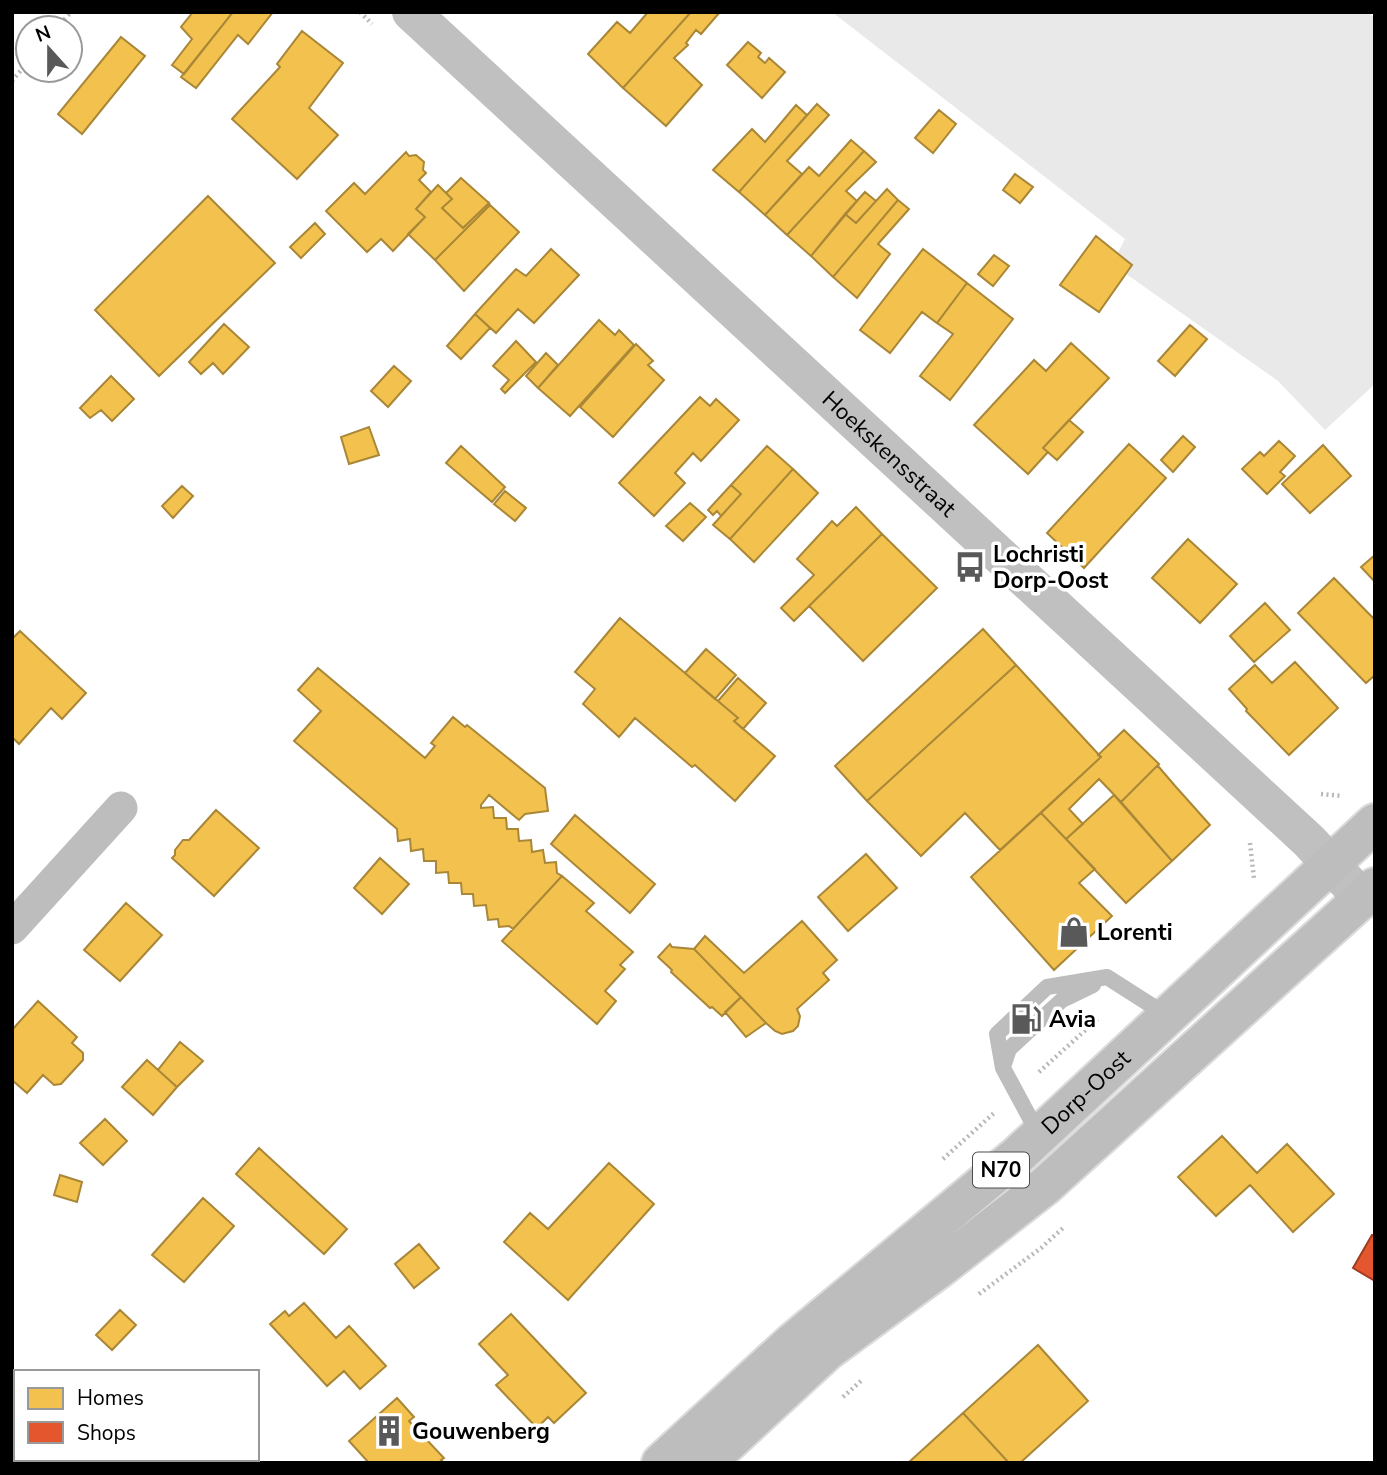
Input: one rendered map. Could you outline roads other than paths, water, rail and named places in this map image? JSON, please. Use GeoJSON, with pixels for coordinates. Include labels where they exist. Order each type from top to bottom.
{"type":"FeatureCollection","features":[{"type":"Feature","properties":{"kind":"main road","name":"Dorp-Oost"},"geometry":{"type":"LineString","coordinates":[[705,1463],[827,1351],[940,1268],[1168,1016],[1329,863],[1375,823]]}},
{"type":"Feature","properties":{"kind":"main road","name":"Dorp-Oost"},"geometry":{"type":"LineString","coordinates":[[661,1463],[793,1342],[1033,1164],[1369,893]]}},
{"type":"Feature","properties":{"kind":"street","name":"Hoekskensstraat"},"geometry":{"type":"LineString","coordinates":[[411,12],[1309,841],[1329,863],[1369,893]]}},
{"type":"Feature","properties":{"kind":"street"},"geometry":{"type":"LineString","coordinates":[[12,928],[121,808]]}},
{"type":"Feature","properties":{"kind":"lane"},"geometry":{"type":"LineString","coordinates":[[1033,1164],[1003,1068],[996,1034],[1047,987],[1107,978],[1168,1016]]}},
{"type":"Feature","properties":{"kind":"place","name":"Lochristi Dorp-Oost"},"geometry":{"type":"Point","coordinates":[970,567]}},
{"type":"Feature","properties":{"kind":"place","name":"Lorenti"},"geometry":{"type":"Point","coordinates":[1074,932]}},
{"type":"Feature","properties":{"kind":"place","name":"Avia"},"geometry":{"type":"Point","coordinates":[1026,1019]}},
{"type":"Feature","properties":{"kind":"place","name":"Gouwenberg"},"geometry":{"type":"Point","coordinates":[389,1431]}}]}
